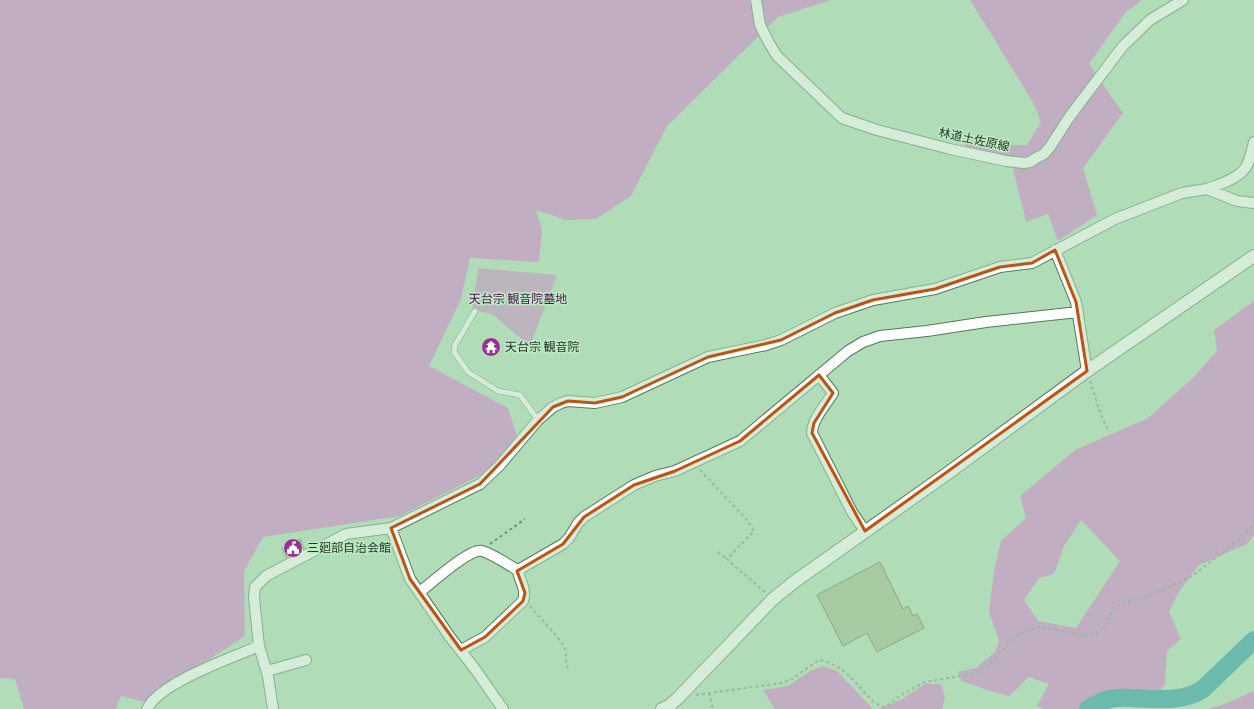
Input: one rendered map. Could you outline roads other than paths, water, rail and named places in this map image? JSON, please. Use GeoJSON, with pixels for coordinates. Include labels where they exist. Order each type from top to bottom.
{"type":"FeatureCollection","features":[{"type":"Feature","properties":{"kind":"street","name":"林道土佐原線"},"geometry":{"type":"LineString","coordinates":[[756,0],[760,25],[777,56],[842,118],[877,130],[950,149],[1006,161],[1024,163],[1030,162],[1044,154],[1070,116],[1123,46],[1150,20],[1183,0]]}},
{"type":"Feature","properties":{"kind":"street"},"geometry":{"type":"LineString","coordinates":[[273,709],[272,692],[259,646],[254,593],[255,588],[261,581],[266,576],[346,534],[391,528],[480,484],[500,465],[538,420],[553,407],[568,401],[595,403],[622,397],[708,357],[766,345],[781,340],[836,313],[872,300],[935,289],[1000,267],[1032,262],[1115,219],[1182,193],[1207,189],[1240,174],[1246,167],[1254,142]]}},
{"type":"Feature","properties":{"kind":"street"},"geometry":{"type":"LineString","coordinates":[[1207,189],[1237,201],[1254,203]]}},
{"type":"Feature","properties":{"kind":"street"},"geometry":{"type":"LineString","coordinates":[[1056,250],[1076,302],[1087,371]]}},
{"type":"Feature","properties":{"kind":"street"},"geometry":{"type":"LineString","coordinates":[[662,709],[669,706],[677,699],[773,599],[794,582],[954,469],[1087,371],[1254,256]]}},
{"type":"Feature","properties":{"kind":"street"},"geometry":{"type":"LineString","coordinates":[[518,570],[563,544],[584,517],[634,485],[655,476],[675,471],[740,441],[848,351],[863,342],[880,336],[1078,312]]}},
{"type":"Feature","properties":{"kind":"street"},"geometry":{"type":"LineString","coordinates":[[819,375],[833,393],[814,423],[812,433],[835,481],[865,532]]}},
{"type":"Feature","properties":{"kind":"street"},"geometry":{"type":"LineString","coordinates":[[391,528],[410,580],[503,709]]}},
{"type":"Feature","properties":{"kind":"street"},"geometry":{"type":"LineString","coordinates":[[420,592],[463,558],[473,552],[480,551],[518,570]]}},
{"type":"Feature","properties":{"kind":"street"},"geometry":{"type":"LineString","coordinates":[[461,650],[485,637],[523,601],[525,593],[518,570]]}},
{"type":"Feature","properties":{"kind":"street"},"geometry":{"type":"LineString","coordinates":[[148,709],[151,702],[160,693],[181,680],[259,646]]}},
{"type":"Feature","properties":{"kind":"street"},"geometry":{"type":"LineString","coordinates":[[266,670],[306,660]]}},
{"type":"Feature","properties":{"kind":"lane"},"geometry":{"type":"LineString","coordinates":[[475,311],[455,345],[454,352],[468,372],[498,391],[520,395],[538,420]]}},
{"type":"Feature","properties":{"kind":"waterway"},"geometry":{"type":"LineString","coordinates":[[1088,709],[1113,698],[1172,699],[1193,694],[1203,689],[1254,640]]}},
{"type":"Feature","properties":{"kind":"place","name":"天台宗 観音院"},"geometry":{"type":"Point","coordinates":[491,347]}},
{"type":"Feature","properties":{"kind":"place","name":"三廻部自治会館"},"geometry":{"type":"Point","coordinates":[293,548]}},
{"type":"Feature","properties":{"kind":"park label","name":"天台宗 観音院墓地"},"geometry":{"type":"Point","coordinates":[518,299]}}]}
